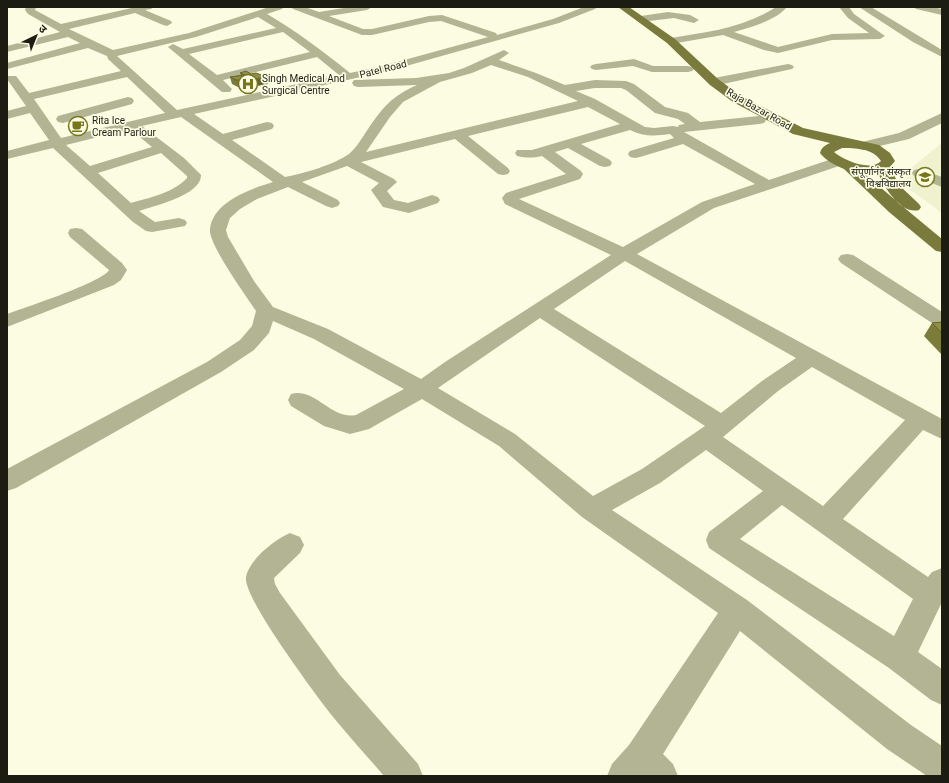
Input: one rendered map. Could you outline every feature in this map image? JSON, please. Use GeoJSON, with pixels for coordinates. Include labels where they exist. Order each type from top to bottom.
{"type":"FeatureCollection","features":[{"type":"Feature","properties":{"kind":"main road","name":"Raja Bazar Road"},"geometry":{"type":"LineString","coordinates":[[617,7],[671,47],[702,82],[759,120],[787,136],[838,160],[891,206],[942,247]]}},
{"type":"Feature","properties":{"kind":"main road","name":"Raja Bazar Road"},"geometry":{"type":"LineString","coordinates":[[623,7],[671,41],[714,82],[737,99],[798,131],[814,136],[885,151]]}},
{"type":"Feature","properties":{"kind":"main road"},"geometry":{"type":"LineString","coordinates":[[857,144],[833,145],[828,148],[838,160],[869,169],[885,151]]}},
{"type":"Feature","properties":{"kind":"main road"},"geometry":{"type":"LineString","coordinates":[[885,151],[892,187],[942,231]]}},
{"type":"Feature","properties":{"kind":"main road"},"geometry":{"type":"LineString","coordinates":[[891,206],[911,204]]}},
{"type":"Feature","properties":{"kind":"street"},"geometry":{"type":"LineString","coordinates":[[31,7],[31,12],[89,44],[112,54],[165,42],[219,27],[279,7]]}},
{"type":"Feature","properties":{"kind":"street"},"geometry":{"type":"LineString","coordinates":[[36,26],[55,25],[148,7]]}},
{"type":"Feature","properties":{"kind":"street"},"geometry":{"type":"LineString","coordinates":[[296,7],[320,15],[357,31],[369,32],[429,19],[442,18],[492,35]]}},
{"type":"Feature","properties":{"kind":"street"},"geometry":{"type":"LineString","coordinates":[[320,15],[367,7]]}},
{"type":"Feature","properties":{"kind":"street","name":"Patel Road"},"geometry":{"type":"LineString","coordinates":[[7,155],[56,141],[177,112],[314,84],[492,35],[579,7]]}},
{"type":"Feature","properties":{"kind":"street","name":"Patel Road"},"geometry":{"type":"LineString","coordinates":[[7,149],[56,141],[132,124],[234,97],[442,54],[556,21],[592,7]]}},
{"type":"Feature","properties":{"kind":"street"},"geometry":{"type":"LineString","coordinates":[[671,41],[726,32],[764,17],[782,7]]}},
{"type":"Feature","properties":{"kind":"street"},"geometry":{"type":"LineString","coordinates":[[726,32],[768,48],[778,50],[832,37],[880,36],[851,16],[844,7]]}},
{"type":"Feature","properties":{"kind":"street"},"geometry":{"type":"LineString","coordinates":[[864,7],[921,43],[942,54]]}},
{"type":"Feature","properties":{"kind":"street"},"geometry":{"type":"LineString","coordinates":[[919,7],[942,12]]}},
{"type":"Feature","properties":{"kind":"street"},"geometry":{"type":"LineString","coordinates":[[136,10],[166,24]]}},
{"type":"Feature","properties":{"kind":"street"},"geometry":{"type":"LineString","coordinates":[[258,13],[285,29],[319,53],[345,75]]}},
{"type":"Feature","properties":{"kind":"street"},"geometry":{"type":"LineString","coordinates":[[641,19],[669,14],[694,20]]}},
{"type":"Feature","properties":{"kind":"street"},"geometry":{"type":"LineString","coordinates":[[314,84],[406,83],[434,81],[454,76],[491,61],[556,21]]}},
{"type":"Feature","properties":{"kind":"street"},"geometry":{"type":"LineString","coordinates":[[180,53],[285,29]]}},
{"type":"Feature","properties":{"kind":"street"},"geometry":{"type":"LineString","coordinates":[[369,32],[379,40],[384,40]]}},
{"type":"Feature","properties":{"kind":"street"},"geometry":{"type":"LineString","coordinates":[[7,49],[70,33]]}},
{"type":"Feature","properties":{"kind":"street"},"geometry":{"type":"LineString","coordinates":[[921,43],[942,41]]}},
{"type":"Feature","properties":{"kind":"street"},"geometry":{"type":"LineString","coordinates":[[165,42],[215,79],[234,97]]}},
{"type":"Feature","properties":{"kind":"street"},"geometry":{"type":"LineString","coordinates":[[7,66],[89,44]]}},
{"type":"Feature","properties":{"kind":"street"},"geometry":{"type":"LineString","coordinates":[[215,79],[319,53]]}},
{"type":"Feature","properties":{"kind":"street"},"geometry":{"type":"LineString","coordinates":[[112,54],[112,57],[129,73],[177,112],[286,182],[332,203]]}},
{"type":"Feature","properties":{"kind":"street"},"geometry":{"type":"LineString","coordinates":[[491,61],[532,75],[564,89],[632,125],[648,131],[673,130],[759,120]]}},
{"type":"Feature","properties":{"kind":"street"},"geometry":{"type":"LineString","coordinates":[[596,67],[634,62],[652,69],[688,68]]}},
{"type":"Feature","properties":{"kind":"street"},"geometry":{"type":"LineString","coordinates":[[714,82],[788,68]]}},
{"type":"Feature","properties":{"kind":"street"},"geometry":{"type":"LineString","coordinates":[[26,97],[129,73]]}},
{"type":"Feature","properties":{"kind":"street"},"geometry":{"type":"LineString","coordinates":[[67,76],[100,109]]}},
{"type":"Feature","properties":{"kind":"street"},"geometry":{"type":"LineString","coordinates":[[348,161],[354,157],[381,120],[399,99],[434,81]]}},
{"type":"Feature","properties":{"kind":"street"},"geometry":{"type":"LineString","coordinates":[[12,83],[26,97],[56,141],[87,172],[139,219],[152,227],[178,223]]}},
{"type":"Feature","properties":{"kind":"street"},"geometry":{"type":"LineString","coordinates":[[564,89],[595,84],[622,84],[630,87],[660,110],[684,116],[698,127]]}},
{"type":"Feature","properties":{"kind":"street"},"geometry":{"type":"LineString","coordinates":[[63,119],[128,101]]}},
{"type":"Feature","properties":{"kind":"street"},"geometry":{"type":"LineString","coordinates":[[591,102],[348,161],[286,182],[241,200],[228,209],[221,218],[218,231],[223,246],[266,311],[321,334],[422,389],[507,440],[591,509],[738,610],[899,738],[942,766]]}},
{"type":"Feature","properties":{"kind":"street"},"geometry":{"type":"LineString","coordinates":[[7,116],[34,108]]}},
{"type":"Feature","properties":{"kind":"street"},"geometry":{"type":"LineString","coordinates":[[885,151],[942,117]]}},
{"type":"Feature","properties":{"kind":"street"},"geometry":{"type":"LineString","coordinates":[[128,209],[174,193],[185,188],[194,180],[194,175],[132,124]]}},
{"type":"Feature","properties":{"kind":"street"},"geometry":{"type":"LineString","coordinates":[[522,153],[533,154],[545,151],[632,125]]}},
{"type":"Feature","properties":{"kind":"street"},"geometry":{"type":"LineString","coordinates":[[221,139],[267,126]]}},
{"type":"Feature","properties":{"kind":"street"},"geometry":{"type":"LineString","coordinates":[[885,151],[901,147],[942,128]]}},
{"type":"Feature","properties":{"kind":"street"},"geometry":{"type":"LineString","coordinates":[[673,130],[684,139],[767,185]]}},
{"type":"Feature","properties":{"kind":"street"},"geometry":{"type":"LineString","coordinates":[[458,134],[503,171]]}},
{"type":"Feature","properties":{"kind":"street"},"geometry":{"type":"LineString","coordinates":[[635,154],[684,139]]}},
{"type":"Feature","properties":{"kind":"street"},"geometry":{"type":"LineString","coordinates":[[570,144],[605,163]]}},
{"type":"Feature","properties":{"kind":"street"},"geometry":{"type":"LineString","coordinates":[[87,172],[163,148]]}},
{"type":"Feature","properties":{"kind":"street"},"geometry":{"type":"LineString","coordinates":[[545,151],[576,174],[575,176],[512,196],[510,198],[512,201],[624,254],[942,430]]}},
{"type":"Feature","properties":{"kind":"street"},"geometry":{"type":"LineString","coordinates":[[299,400],[332,420],[350,425],[361,423],[422,389],[452,367],[624,254],[708,205],[838,160]]}},
{"type":"Feature","properties":{"kind":"street"},"geometry":{"type":"LineString","coordinates":[[348,161],[389,182],[379,190],[389,204],[409,208],[432,200]]}},
{"type":"Feature","properties":{"kind":"street"},"geometry":{"type":"LineString","coordinates":[[919,173],[942,182]]}},
{"type":"Feature","properties":{"kind":"street"},"geometry":{"type":"LineString","coordinates":[[7,321],[80,293],[108,281],[115,276],[118,270],[116,267],[76,233]]}},
{"type":"Feature","properties":{"kind":"street"},"geometry":{"type":"LineString","coordinates":[[847,258],[942,320]]}},
{"type":"Feature","properties":{"kind":"street"},"geometry":{"type":"LineString","coordinates":[[540,309],[714,432],[781,491],[825,521],[936,588],[900,657]]}},
{"type":"Feature","properties":{"kind":"street"},"geometry":{"type":"LineString","coordinates":[[7,481],[214,367],[247,345],[262,328],[266,311]]}},
{"type":"Feature","properties":{"kind":"street"},"geometry":{"type":"LineString","coordinates":[[591,509],[651,476],[714,432],[770,386],[812,357]]}},
{"type":"Feature","properties":{"kind":"street"},"geometry":{"type":"LineString","coordinates":[[825,521],[921,418]]}},
{"type":"Feature","properties":{"kind":"street"},"geometry":{"type":"LineString","coordinates":[[781,491],[719,540],[900,657],[942,689]]}},
{"type":"Feature","properties":{"kind":"street"},"geometry":{"type":"LineString","coordinates":[[290,545],[263,570],[260,577],[261,586],[270,603],[329,686],[406,776]]}},
{"type":"Feature","properties":{"kind":"street"},"geometry":{"type":"LineString","coordinates":[[642,770],[738,610]]}},
{"type":"Feature","properties":{"kind":"shaded area","name":"संपूर्णानंद संस्कृत विश्वविद्यालय"},"geometry":{"type":"Polygon","coordinates":[[[942,143],[942,213],[904,185],[911,168],[942,143]]]}},
{"type":"Feature","properties":{"kind":"building"},"geometry":{"type":"Polygon","coordinates":[[[246,71],[251,74],[256,73],[267,77],[249,80],[236,80],[230,77],[244,75],[240,73],[246,71]]]}},
{"type":"Feature","properties":{"kind":"building"},"geometry":{"type":"Polygon","coordinates":[[[942,322],[942,333],[932,323],[942,322]]]}},
{"type":"Feature","properties":{"kind":"place","name":"Singh Medical And Surgical Centre"},"geometry":{"type":"Point","coordinates":[248,84]}},
{"type":"Feature","properties":{"kind":"place","name":"Rita Ice Cream Parlour"},"geometry":{"type":"Point","coordinates":[78,126]}},
{"type":"Feature","properties":{"kind":"place","name":"संपूर्णानंद संस्कृत विश्वविद्यालय"},"geometry":{"type":"Point","coordinates":[925,177]}}]}
